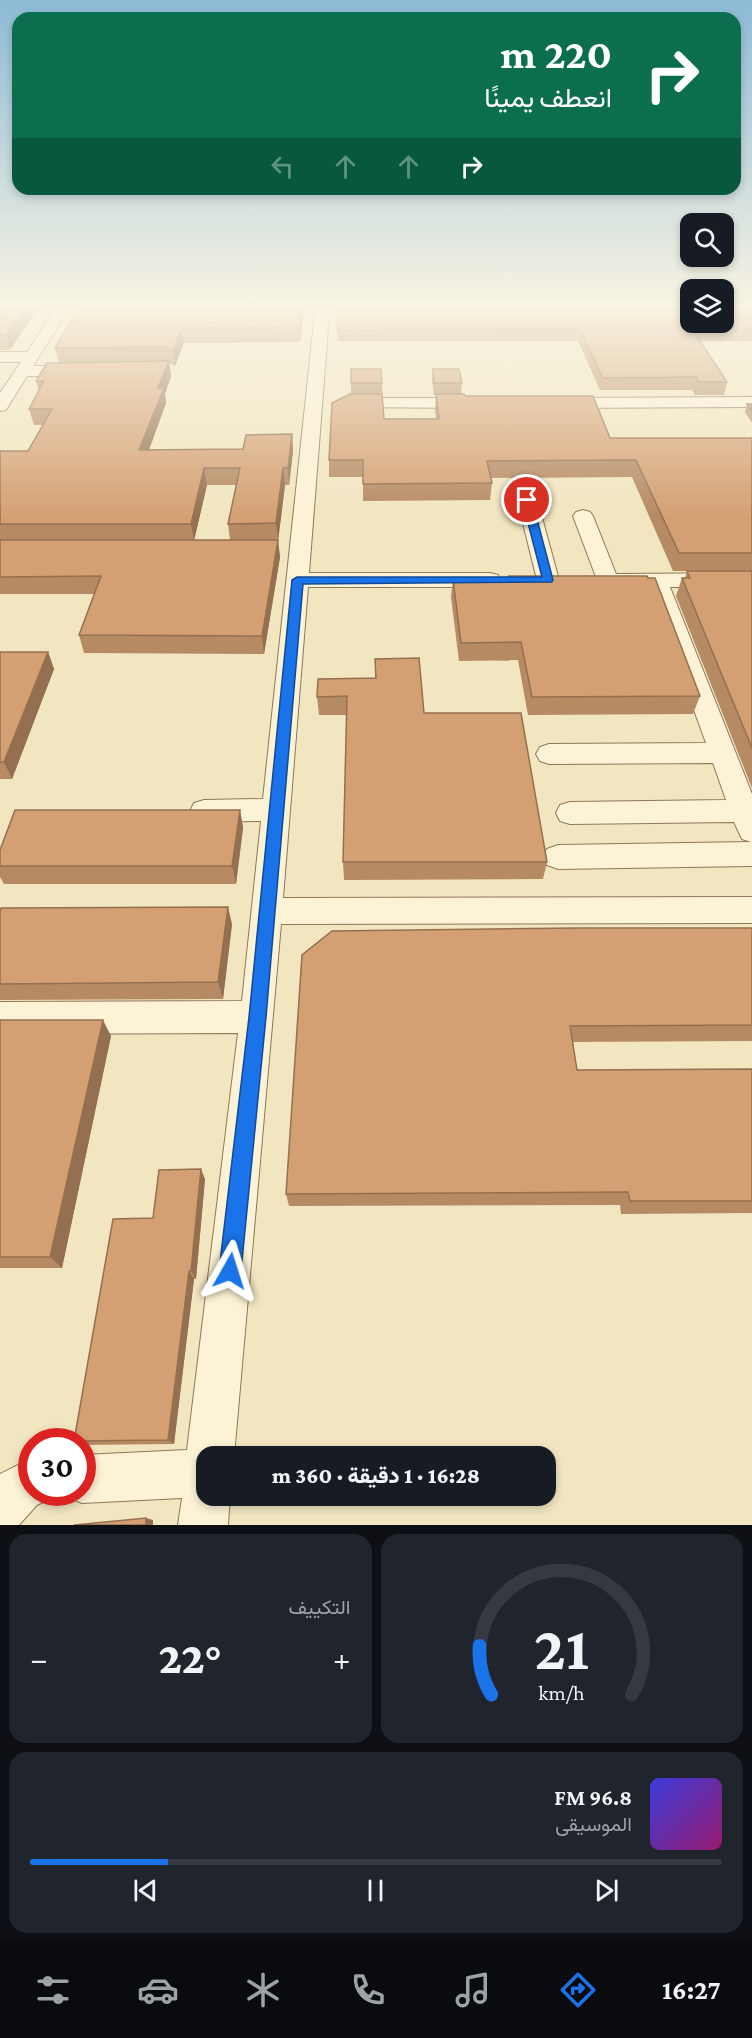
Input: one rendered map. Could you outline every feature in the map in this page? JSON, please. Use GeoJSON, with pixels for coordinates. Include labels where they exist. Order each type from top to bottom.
{"type":"FeatureCollection","features":[{"type":"Feature","properties":{"kind":"street"},"geometry":{"type":"LineString","coordinates":[[0,406],[20,374]]}},
{"type":"Feature","properties":{"kind":"street"},"geometry":{"type":"LineString","coordinates":[[211,1446],[257,1017],[297,580],[289,549],[316,374]]}},
{"type":"Feature","properties":{"kind":"street"},"geometry":{"type":"LineString","coordinates":[[538,403],[752,402]]}},
{"type":"Feature","properties":{"kind":"street"},"geometry":{"type":"LineString","coordinates":[[313,403],[491,403]]}},
{"type":"Feature","properties":{"kind":"street"},"geometry":{"type":"LineString","coordinates":[[527,500],[548,580]]}},
{"type":"Feature","properties":{"kind":"street"},"geometry":{"type":"LineString","coordinates":[[583,516],[607,580]]}},
{"type":"Feature","properties":{"kind":"street"},"geometry":{"type":"LineString","coordinates":[[297,580],[752,580]]}},
{"type":"Feature","properties":{"kind":"street"},"geometry":{"type":"LineString","coordinates":[[570,813],[748,821],[657,580]]}},
{"type":"Feature","properties":{"kind":"street"},"geometry":{"type":"LineString","coordinates":[[549,754],[723,753]]}},
{"type":"Feature","properties":{"kind":"street"},"geometry":{"type":"LineString","coordinates":[[176,812],[275,810]]}},
{"type":"Feature","properties":{"kind":"street"},"geometry":{"type":"LineString","coordinates":[[558,857],[752,854]]}},
{"type":"Feature","properties":{"kind":"street"},"geometry":{"type":"LineString","coordinates":[[266,911],[752,910]]}},
{"type":"Feature","properties":{"kind":"street"},"geometry":{"type":"LineString","coordinates":[[0,1018],[257,1017]]}},
{"type":"Feature","properties":{"kind":"street"},"geometry":{"type":"LineString","coordinates":[[96,1478],[196,1474]]}},
{"type":"Feature","properties":{"kind":"street"},"geometry":{"type":"LineString","coordinates":[[0,1510],[18,1490]]}},
{"type":"Feature","properties":{"kind":"street"},"geometry":{"type":"LineString","coordinates":[[203,1525],[205,1506]]}},
{"type":"Feature","properties":{"kind":"building"},"geometry":{"type":"Polygon","coordinates":[[[40,374],[164,374],[158,388],[164,388],[139,450],[243,449],[246,435],[292,434],[288,468],[283,468],[276,523],[228,524],[240,468],[204,468],[191,524],[0,524],[0,451],[28,451],[52,409],[29,409],[44,381],[36,381],[40,374]]]}},
{"type":"Feature","properties":{"kind":"building"},"geometry":{"type":"Polygon","coordinates":[[[351,374],[381,374],[382,383],[351,383],[351,374]]]}},
{"type":"Feature","properties":{"kind":"building"},"geometry":{"type":"Polygon","coordinates":[[[433,374],[460,374],[462,383],[434,383],[433,374]]]}},
{"type":"Feature","properties":{"kind":"building"},"geometry":{"type":"Polygon","coordinates":[[[601,374],[722,374],[727,382],[698,382],[696,377],[603,378],[601,374]]]}},
{"type":"Feature","properties":{"kind":"building"},"geometry":{"type":"Polygon","coordinates":[[[350,394],[382,394],[384,419],[439,419],[436,394],[593,396],[610,438],[752,438],[752,553],[679,553],[636,460],[487,461],[492,483],[363,484],[363,460],[329,460],[332,403],[350,394]]]}},
{"type":"Feature","properties":{"kind":"building"},"geometry":{"type":"Polygon","coordinates":[[[0,540],[278,540],[262,636],[79,635],[101,576],[0,577],[0,540]]]}},
{"type":"Feature","properties":{"kind":"building"},"geometry":{"type":"Polygon","coordinates":[[[687,571],[752,571],[752,748],[682,578],[690,578],[687,571]]]}},
{"type":"Feature","properties":{"kind":"building"},"geometry":{"type":"Polygon","coordinates":[[[509,576],[647,576],[655,578],[700,696],[532,697],[521,642],[461,643],[453,579],[510,579],[509,576]]]}},
{"type":"Feature","properties":{"kind":"building"},"geometry":{"type":"Polygon","coordinates":[[[0,652],[48,652],[4,762],[0,762],[0,652]]]}},
{"type":"Feature","properties":{"kind":"building"},"geometry":{"type":"Polygon","coordinates":[[[419,658],[424,713],[521,713],[547,862],[343,862],[347,696],[317,697],[318,679],[376,678],[375,659],[419,658]]]}},
{"type":"Feature","properties":{"kind":"building"},"geometry":{"type":"Polygon","coordinates":[[[15,810],[240,810],[232,866],[0,866],[0,850],[15,810]]]}},
{"type":"Feature","properties":{"kind":"building"},"geometry":{"type":"Polygon","coordinates":[[[228,907],[218,982],[0,984],[1,908],[228,907]]]}},
{"type":"Feature","properties":{"kind":"building"},"geometry":{"type":"Polygon","coordinates":[[[752,928],[752,1025],[570,1026],[577,1070],[752,1069],[752,1201],[630,1201],[628,1192],[286,1194],[302,955],[332,931],[752,928]]]}},
{"type":"Feature","properties":{"kind":"building"},"geometry":{"type":"Polygon","coordinates":[[[0,1020],[103,1020],[50,1257],[0,1257],[0,1020]]]}},
{"type":"Feature","properties":{"kind":"building"},"geometry":{"type":"Polygon","coordinates":[[[201,1169],[191,1271],[189,1271],[168,1440],[96,1441],[96,1428],[76,1428],[113,1219],[153,1218],[159,1170],[201,1169]]]}},
{"type":"Feature","properties":{"kind":"building"},"geometry":{"type":"Polygon","coordinates":[[[146,1518],[146,1525],[74,1525],[146,1518]]]}},
{"type":"Feature","properties":{"kind":"route"},"geometry":{"type":"LineString","coordinates":[[230,1271],[257,1017],[297,580],[548,580],[527,500]]}}]}
